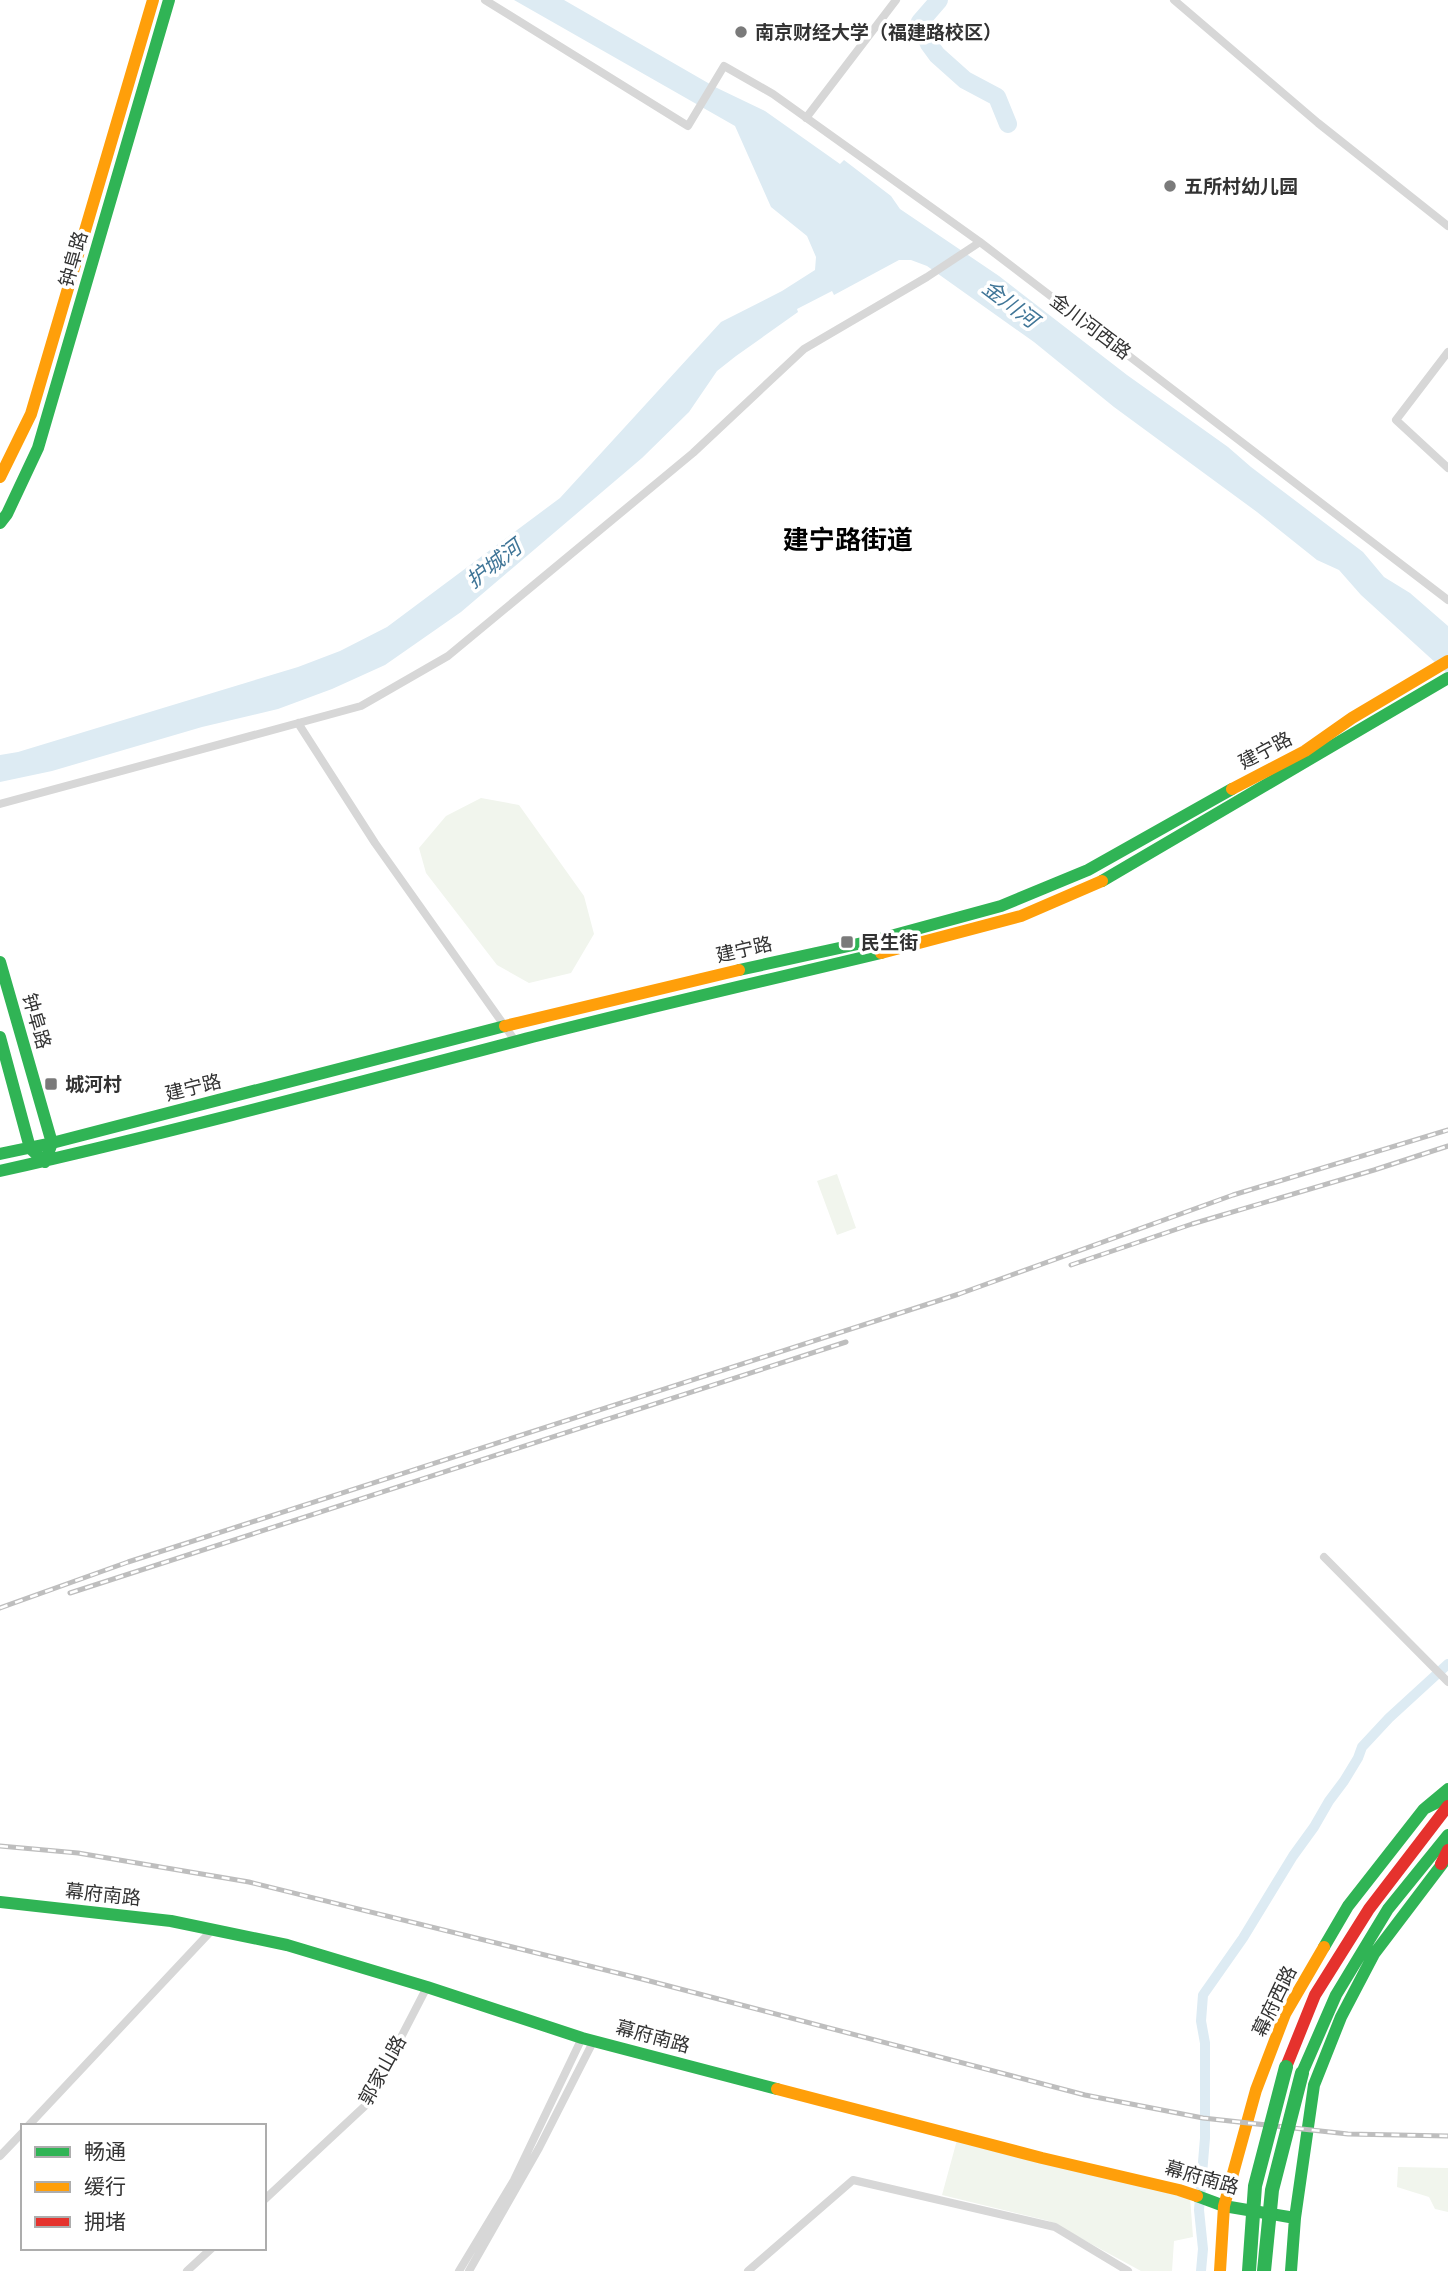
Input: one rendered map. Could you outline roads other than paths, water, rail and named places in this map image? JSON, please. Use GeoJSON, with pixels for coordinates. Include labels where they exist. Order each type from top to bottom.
{"type":"FeatureCollection","features":[{"type":"Feature","properties":{"kind":"main road","name":"钟阜路"},"geometry":{"type":"LineString","coordinates":[[0,477],[31,414],[153,0]]}},
{"type":"Feature","properties":{"kind":"main road","name":"钟阜路"},"geometry":{"type":"LineString","coordinates":[[0,523],[7,514],[38,448],[169,0]]}},
{"type":"Feature","properties":{"kind":"main road","name":"建宁路"},"geometry":{"type":"LineString","coordinates":[[0,1171],[316,1095],[516,1042],[939,939],[1021,916],[1093,886],[1307,755],[1352,718],[1442,664]]}},
{"type":"Feature","properties":{"kind":"main road","name":"建宁路"},"geometry":{"type":"LineString","coordinates":[[0,1154],[709,976],[876,940],[1001,906],[1088,870],[1193,810],[1307,755],[1447,679]]}},
{"type":"Feature","properties":{"kind":"main road","name":"钟阜路"},"geometry":{"type":"LineString","coordinates":[[0,962],[52,1143]]}},
{"type":"Feature","properties":{"kind":"main road","name":"钟阜路"},"geometry":{"type":"LineString","coordinates":[[0,1037],[30,1148]]}},
{"type":"Feature","properties":{"kind":"main road"},"geometry":{"type":"LineString","coordinates":[[30,1148],[45,1162],[52,1143]]}},
{"type":"Feature","properties":{"kind":"main road","name":"幕府西路"},"geometry":{"type":"LineString","coordinates":[[1223,2271],[1222,2205],[1256,2090],[1285,2014],[1348,1906],[1424,1809],[1448,1789]]}},
{"type":"Feature","properties":{"kind":"main road"},"geometry":{"type":"LineString","coordinates":[[1424,1809],[1448,1797]]}},
{"type":"Feature","properties":{"kind":"main road","name":"幕府西路"},"geometry":{"type":"LineString","coordinates":[[1249,2271],[1255,2186],[1286,2067],[1315,1995],[1369,1909],[1448,1806]]}},
{"type":"Feature","properties":{"kind":"main road"},"geometry":{"type":"LineString","coordinates":[[1264,2271],[1272,2190],[1302,2073],[1336,1995],[1388,1909],[1448,1835]]}},
{"type":"Feature","properties":{"kind":"main road"},"geometry":{"type":"LineString","coordinates":[[1291,2271],[1314,2085],[1341,2017],[1374,1954],[1444,1860],[1448,1850]]}},
{"type":"Feature","properties":{"kind":"main road","name":"幕府南路"},"geometry":{"type":"LineString","coordinates":[[0,1902],[171,1921],[287,1945],[588,2039],[1042,2158],[1179,2190],[1222,2205],[1296,2218]]}},
{"type":"Feature","properties":{"kind":"street","name":"金川河西路"},"geometry":{"type":"LineString","coordinates":[[485,0],[688,125],[724,66],[773,94],[979,242],[1448,600]]}},
{"type":"Feature","properties":{"kind":"street"},"geometry":{"type":"LineString","coordinates":[[806,118],[896,0]]}},
{"type":"Feature","properties":{"kind":"street"},"geometry":{"type":"LineString","coordinates":[[1174,0],[1318,123],[1448,226]]}},
{"type":"Feature","properties":{"kind":"street"},"geometry":{"type":"LineString","coordinates":[[0,804],[360,706],[448,656],[693,453],[804,349],[927,277],[979,242]]}},
{"type":"Feature","properties":{"kind":"street"},"geometry":{"type":"LineString","coordinates":[[1448,352],[1396,420],[1448,468]]}},
{"type":"Feature","properties":{"kind":"street"},"geometry":{"type":"LineString","coordinates":[[298,723],[375,843],[516,1042]]}},
{"type":"Feature","properties":{"kind":"street"},"geometry":{"type":"LineString","coordinates":[[1324,1557],[1448,1682]]}},
{"type":"Feature","properties":{"kind":"street"},"geometry":{"type":"LineString","coordinates":[[30,2124],[213,1929]]}},
{"type":"Feature","properties":{"kind":"street","name":"郭家山路"},"geometry":{"type":"LineString","coordinates":[[266,2198],[366,2105],[427,1987]]}},
{"type":"Feature","properties":{"kind":"street"},"geometry":{"type":"LineString","coordinates":[[459,2271],[514,2180],[588,2039]]}},
{"type":"Feature","properties":{"kind":"street"},"geometry":{"type":"LineString","coordinates":[[469,2271],[539,2148],[588,2039]]}},
{"type":"Feature","properties":{"kind":"street"},"geometry":{"type":"LineString","coordinates":[[0,2156],[21,2134]]}},
{"type":"Feature","properties":{"kind":"street"},"geometry":{"type":"LineString","coordinates":[[748,2271],[853,2180],[1055,2227],[1128,2271]]}},
{"type":"Feature","properties":{"kind":"street"},"geometry":{"type":"LineString","coordinates":[[187,2271],[210,2250]]}},
{"type":"Feature","properties":{"kind":"water","name":"金川河"},"geometry":{"type":"Polygon","coordinates":[[[514,0],[564,0],[715,87],[765,111],[840,164],[844,160],[891,196],[900,209],[999,276],[1127,375],[1228,447],[1363,552],[1384,577],[1410,593],[1448,626],[1448,674],[1361,595],[1339,570],[1317,560],[1257,512],[1114,407],[1034,342],[927,266],[911,260],[899,260],[834,295],[832,291],[797,309],[798,312],[736,356],[717,371],[689,412],[642,458],[461,612],[385,665],[278,709],[202,727],[52,771],[0,782],[0,755],[18,752],[298,667],[340,651],[387,627],[560,498],[721,322],[782,291],[815,270],[816,257],[807,236],[771,207],[735,126],[514,0]]]}},
{"type":"Feature","properties":{"kind":"waterway","name":"护城河"},"geometry":{"type":"LineString","coordinates":[[939,0],[920,22],[929,44],[937,55],[965,80],[997,97],[1008,124]]}},
{"type":"Feature","properties":{"kind":"waterway"},"geometry":{"type":"LineString","coordinates":[[1201,2271],[1203,2249],[1199,2210],[1205,2138],[1205,2043],[1201,2021],[1203,1995],[1344,1781],[1362,1747],[1389,1718],[1448,1664]]}},
{"type":"Feature","properties":{"kind":"railway"},"geometry":{"type":"LineString","coordinates":[[0,1608],[128,1562],[959,1294],[1233,1195],[1448,1130]]}},
{"type":"Feature","properties":{"kind":"railway"},"geometry":{"type":"LineString","coordinates":[[1071,1265],[1192,1224],[1448,1146]]}},
{"type":"Feature","properties":{"kind":"railway"},"geometry":{"type":"LineString","coordinates":[[70,1593],[846,1342]]}},
{"type":"Feature","properties":{"kind":"railway"},"geometry":{"type":"LineString","coordinates":[[0,1846],[78,1853],[249,1882],[642,1979],[1085,2095],[1203,2118],[1348,2134],[1448,2136]]}},
{"type":"Feature","properties":{"kind":"place","name":"南京财经大学（福建路校区）"},"geometry":{"type":"Point","coordinates":[741,32]}},
{"type":"Feature","properties":{"kind":"place","name":"五所村幼儿园"},"geometry":{"type":"Point","coordinates":[1170,186]}},
{"type":"Feature","properties":{"kind":"place","name":"民生街"},"geometry":{"type":"Point","coordinates":[847,942]}},
{"type":"Feature","properties":{"kind":"place","name":"城河村"},"geometry":{"type":"Point","coordinates":[51,1084]}},
{"type":"Feature","properties":{"kind":"district","name":"建宁路街道"},"geometry":{"type":"Point","coordinates":[848,540]}}]}
